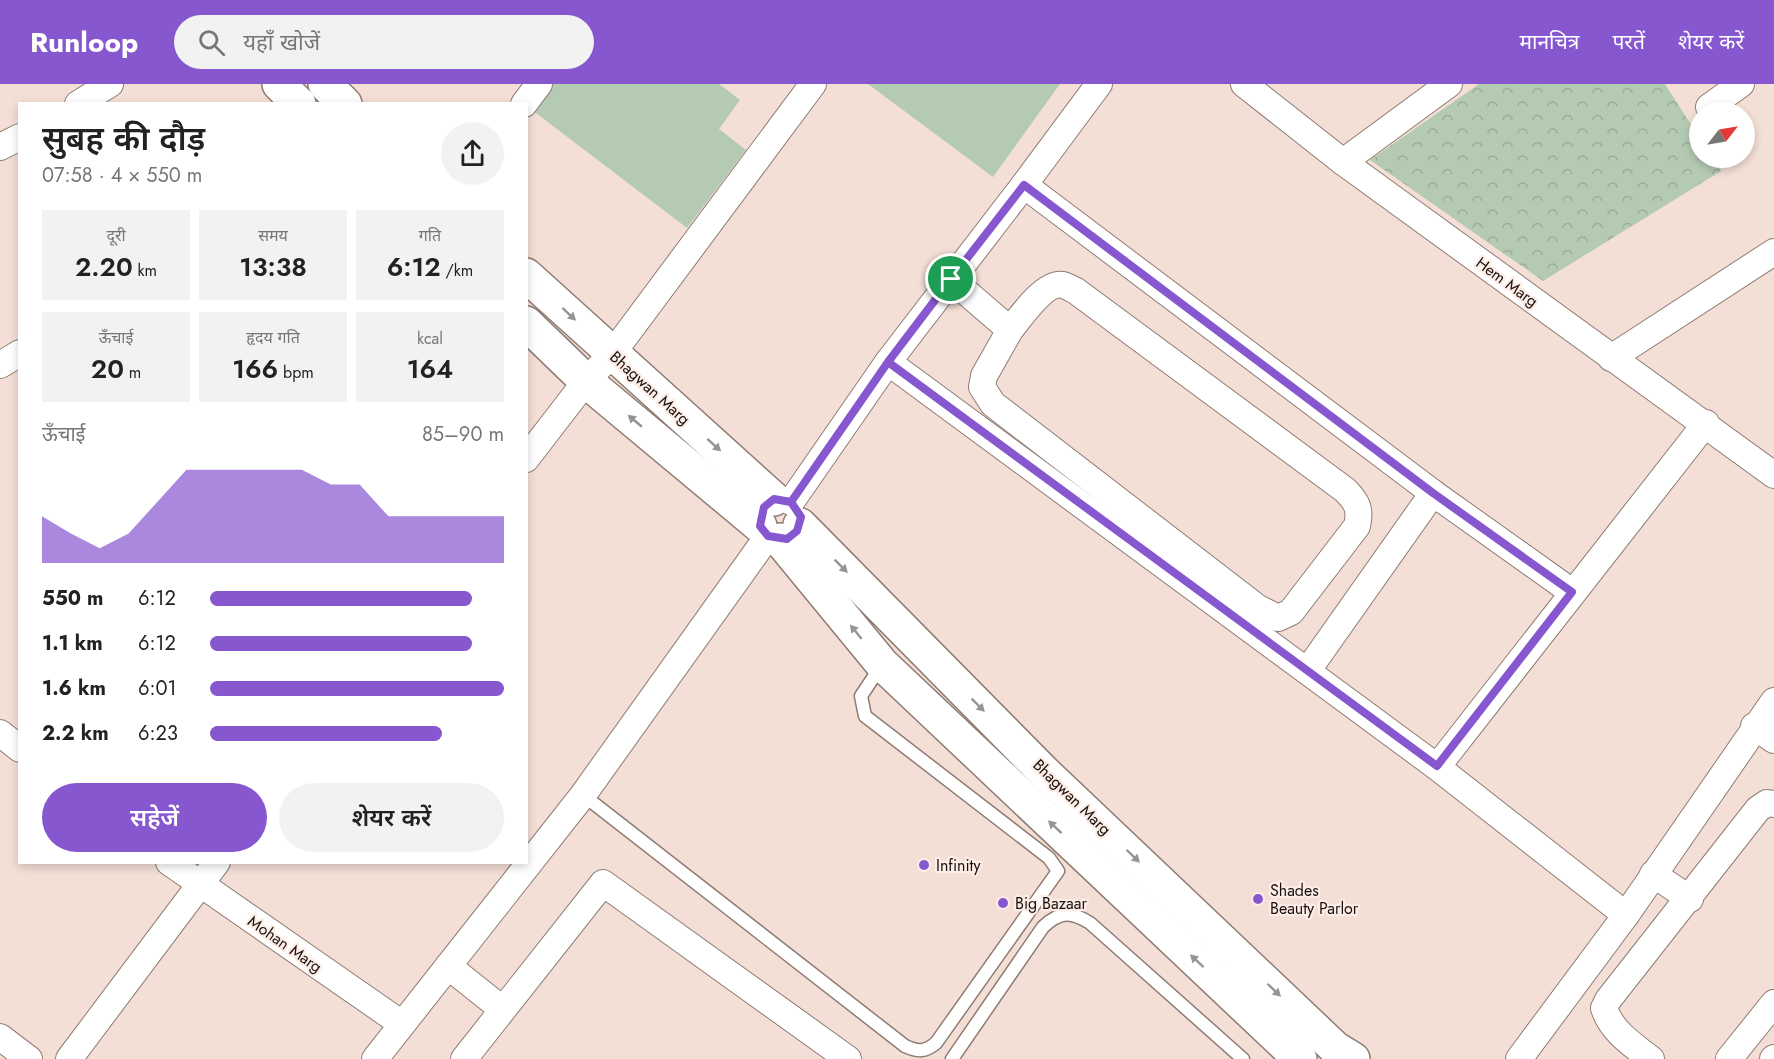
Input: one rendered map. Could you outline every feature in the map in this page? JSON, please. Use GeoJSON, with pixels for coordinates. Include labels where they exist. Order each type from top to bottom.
{"type":"FeatureCollection","features":[{"type":"Feature","properties":{"kind":"street"},"geometry":{"type":"LineString","coordinates":[[81,102],[110,84]]}},
{"type":"Feature","properties":{"kind":"street"},"geometry":{"type":"LineString","coordinates":[[279,84],[297,102]]}},
{"type":"Feature","properties":{"kind":"street"},"geometry":{"type":"LineString","coordinates":[[325,84],[343,102]]}},
{"type":"Feature","properties":{"kind":"street"},"geometry":{"type":"LineString","coordinates":[[526,102],[539,84]]}},
{"type":"Feature","properties":{"kind":"street"},"geometry":{"type":"LineString","coordinates":[[528,456],[586,381],[612,354],[813,84]]}},
{"type":"Feature","properties":{"kind":"street"},"geometry":{"type":"LineString","coordinates":[[375,1059],[583,795],[779,521],[888,362],[1099,84]]}},
{"type":"Feature","properties":{"kind":"street","name":"Hem Marg"},"geometry":{"type":"LineString","coordinates":[[1244,84],[1343,162],[1611,358],[1706,423],[1774,475]]}},
{"type":"Feature","properties":{"kind":"street"},"geometry":{"type":"LineString","coordinates":[[1343,162],[1449,84]]}},
{"type":"Feature","properties":{"kind":"street"},"geometry":{"type":"LineString","coordinates":[[1716,102],[1741,84]]}},
{"type":"Feature","properties":{"kind":"street"},"geometry":{"type":"LineString","coordinates":[[0,147],[18,138]]}},
{"type":"Feature","properties":{"kind":"street"},"geometry":{"type":"LineString","coordinates":[[1024,185],[1433,493],[1572,592]]}},
{"type":"Feature","properties":{"kind":"street"},"geometry":{"type":"LineString","coordinates":[[1611,358],[1774,252]]}},
{"type":"Feature","properties":{"kind":"street","name":"Bhagwan Marg"},"geometry":{"type":"LineString","coordinates":[[528,277],[612,354],[779,521],[1335,1048],[1353,1059]]}},
{"type":"Feature","properties":{"kind":"street"},"geometry":{"type":"LineString","coordinates":[[951,279],[1010,330]]}},
{"type":"Feature","properties":{"kind":"street"},"geometry":{"type":"LineString","coordinates":[[1061,284],[1076,291],[1345,490],[1355,501],[1360,513],[1357,526],[1291,612],[1278,618],[1258,608],[993,404],[982,387],[984,376],[1010,330],[1040,294],[1050,287],[1061,284]]}},
{"type":"Feature","properties":{"kind":"street","name":"Bhagwan Marg"},"geometry":{"type":"LineString","coordinates":[[528,325],[586,381],[779,521],[882,664],[1300,1059]]}},
{"type":"Feature","properties":{"kind":"street"},"geometry":{"type":"LineString","coordinates":[[0,365],[18,354]]}},
{"type":"Feature","properties":{"kind":"street"},"geometry":{"type":"LineString","coordinates":[[888,362],[1437,766],[1626,915]]}},
{"type":"Feature","properties":{"kind":"street"},"geometry":{"type":"LineString","coordinates":[[1437,766],[1706,423]]}},
{"type":"Feature","properties":{"kind":"street"},"geometry":{"type":"LineString","coordinates":[[1308,670],[1433,493]]}},
{"type":"Feature","properties":{"kind":"street"},"geometry":{"type":"LineString","coordinates":[[1519,1059],[1626,915],[1653,874],[1764,733],[1774,701]]}},
{"type":"Feature","properties":{"kind":"street"},"geometry":{"type":"LineString","coordinates":[[0,733],[18,747]]}},
{"type":"Feature","properties":{"kind":"street"},"geometry":{"type":"LineString","coordinates":[[1651,1059],[1614,1027],[1604,1008],[1758,809],[1767,803],[1774,804]]}},
{"type":"Feature","properties":{"kind":"street","name":"Mohan Marg"},"geometry":{"type":"LineString","coordinates":[[172,864],[402,1024]]}},
{"type":"Feature","properties":{"kind":"street"},"geometry":{"type":"LineString","coordinates":[[69,1059],[216,864]]}},
{"type":"Feature","properties":{"kind":"street"},"geometry":{"type":"LineString","coordinates":[[1653,874],[1690,899]]}},
{"type":"Feature","properties":{"kind":"street"},"geometry":{"type":"LineString","coordinates":[[464,1059],[603,883],[848,1059]]}},
{"type":"Feature","properties":{"kind":"street"},"geometry":{"type":"LineString","coordinates":[[448,966],[502,1009]]}},
{"type":"Feature","properties":{"kind":"street"},"geometry":{"type":"LineString","coordinates":[[1729,1059],[1774,1003]]}},
{"type":"Feature","properties":{"kind":"street"},"geometry":{"type":"LineString","coordinates":[[0,1037],[29,1059]]}},
{"type":"Feature","properties":{"kind":"lane"},"geometry":{"type":"LineString","coordinates":[[583,795],[905,1046],[918,1051],[929,1049],[936,1043],[1058,871],[1049,858],[865,716],[861,696],[882,664]]}},
{"type":"Feature","properties":{"kind":"lane"},"geometry":{"type":"LineString","coordinates":[[952,1059],[1043,927],[1059,914],[1067,912],[1090,923],[1243,1059]]}},
{"type":"Feature","properties":{"kind":"green space"},"geometry":{"type":"Polygon","coordinates":[[[551,84],[719,84],[740,100],[719,129],[746,150],[687,228],[532,110],[551,84]]]}},
{"type":"Feature","properties":{"kind":"green space"},"geometry":{"type":"Polygon","coordinates":[[[868,84],[1060,84],[993,177],[868,84]]]}},
{"type":"Feature","properties":{"kind":"green space"},"geometry":{"type":"Polygon","coordinates":[[[1479,84],[1665,84],[1689,121],[1689,168],[1719,168],[1721,171],[1543,281],[1370,160],[1479,84]]]}},
{"type":"Feature","properties":{"kind":"place","name":"Infinity"},"geometry":{"type":"Point","coordinates":[924,865]}},
{"type":"Feature","properties":{"kind":"place","name":"Shades Beauty Parlor"},"geometry":{"type":"Point","coordinates":[1258,899]}},
{"type":"Feature","properties":{"kind":"place","name":"Big Bazaar"},"geometry":{"type":"Point","coordinates":[1003,903]}},
{"type":"Feature","properties":{"kind":"route"},"geometry":{"type":"LineString","coordinates":[[951,279],[888,362],[791,502],[801,517],[797,531],[787,539],[780,540],[768,536],[760,526],[759,519],[764,507],[774,499],[791,502],[840,432],[888,362],[1437,766],[1572,592],[1433,493],[1024,185],[951,279]]}}]}
